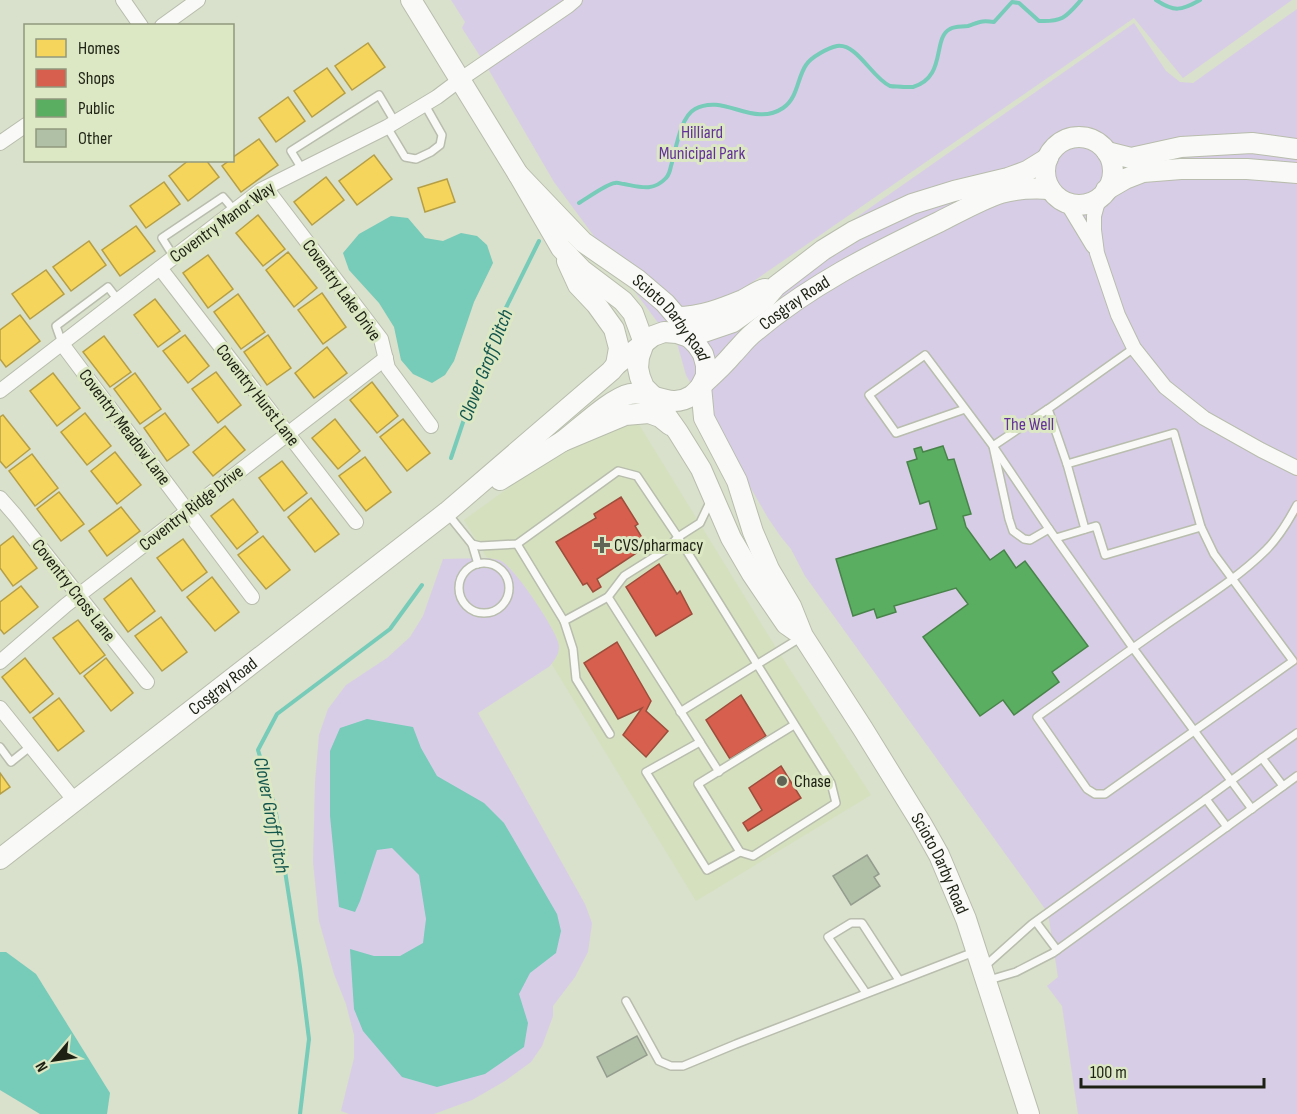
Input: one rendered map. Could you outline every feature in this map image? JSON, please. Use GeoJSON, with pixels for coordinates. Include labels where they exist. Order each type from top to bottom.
{"type":"FeatureCollection","features":[{"type":"Feature","properties":{"kind":"main road","name":"Scioto Darby Road"},"geometry":{"type":"LineString","coordinates":[[411,0],[519,174],[561,248],[578,285],[596,304],[614,329],[619,348],[616,365]]}},
{"type":"Feature","properties":{"kind":"main road","name":"Cosgray Road"},"geometry":{"type":"LineString","coordinates":[[0,859],[447,512],[564,413],[616,365],[653,336],[664,332],[689,337],[734,322],[823,250],[864,226],[912,204],[1027,171],[1047,158],[1061,142],[1071,138],[1081,137],[1091,140],[1100,144],[1107,152],[1131,158],[1181,147],[1252,144],[1297,149]]}},
{"type":"Feature","properties":{"kind":"main road"},"geometry":{"type":"LineString","coordinates":[[1103,194],[1111,180],[1112,171],[1107,152]]}},
{"type":"Feature","properties":{"kind":"main road"},"geometry":{"type":"LineString","coordinates":[[1047,158],[1046,179],[1050,189],[1067,203],[1078,205],[1089,203],[1125,179],[1143,172],[1181,169],[1247,169],[1297,173]]}},
{"type":"Feature","properties":{"kind":"main road","name":"Scioto Darby Road"},"geometry":{"type":"LineString","coordinates":[[519,174],[583,242],[638,280],[665,303],[703,354],[706,365],[706,376],[701,386],[704,418],[737,481],[753,532],[769,569],[791,606],[803,636],[935,847],[958,900],[982,967],[1029,1114]]}},
{"type":"Feature","properties":{"kind":"main road","name":"Cosgray Road"},"geometry":{"type":"LineString","coordinates":[[447,512],[563,441],[610,404],[628,394],[652,395],[673,402],[685,400],[732,356],[749,336],[775,315],[858,261],[999,194],[1026,188],[1050,189]]}},
{"type":"Feature","properties":{"kind":"main road","name":"Scioto Darby Road"},"geometry":{"type":"LineString","coordinates":[[561,248],[582,270],[623,301],[633,313],[644,343],[638,368],[644,387],[678,432],[701,469],[731,538],[752,574],[786,624],[803,636]]}},
{"type":"Feature","properties":{"kind":"main road","name":"Cosgray Road"},"geometry":{"type":"LineString","coordinates":[[677,317],[695,317],[747,298],[757,291],[776,286]]}},
{"type":"Feature","properties":{"kind":"main road","name":"Cosgray Road"},"geometry":{"type":"LineString","coordinates":[[563,441],[635,413],[649,413],[660,417],[678,432]]}},
{"type":"Feature","properties":{"kind":"street"},"geometry":{"type":"LineString","coordinates":[[123,0],[140,24]]}},
{"type":"Feature","properties":{"kind":"street"},"geometry":{"type":"LineString","coordinates":[[165,24],[198,0]]}},
{"type":"Feature","properties":{"kind":"street","name":"Coventry Manor Way"},"geometry":{"type":"LineString","coordinates":[[1,389],[234,210],[266,188],[437,98],[575,0]]}},
{"type":"Feature","properties":{"kind":"street"},"geometry":{"type":"LineString","coordinates":[[0,125],[4,140],[24,126]]}},
{"type":"Feature","properties":{"kind":"street","name":"Coventry Lake Drive"},"geometry":{"type":"LineString","coordinates":[[266,188],[381,339],[388,368],[431,426]]}},
{"type":"Feature","properties":{"kind":"street"},"geometry":{"type":"LineString","coordinates":[[1103,194],[1094,216],[1097,253],[1118,315],[1134,348],[1165,387],[1204,418],[1297,468]]}},
{"type":"Feature","properties":{"kind":"street"},"geometry":{"type":"LineString","coordinates":[[1067,203],[1097,253]]}},
{"type":"Feature","properties":{"kind":"street","name":"Coventry Hurst Lane"},"geometry":{"type":"LineString","coordinates":[[160,268],[356,522]]}},
{"type":"Feature","properties":{"kind":"street","name":"Coventry Meadow Lane"},"geometry":{"type":"LineString","coordinates":[[62,344],[252,597]]}},
{"type":"Feature","properties":{"kind":"street","name":"Coventry Ridge Drive"},"geometry":{"type":"LineString","coordinates":[[0,662],[78,595],[386,358]]}},
{"type":"Feature","properties":{"kind":"street","name":"Coventry Cross Lane"},"geometry":{"type":"LineString","coordinates":[[0,498],[147,682]]}},
{"type":"Feature","properties":{"kind":"street"},"geometry":{"type":"LineString","coordinates":[[0,708],[75,801]]}},
{"type":"Feature","properties":{"kind":"lane"},"geometry":{"type":"LineString","coordinates":[[302,169],[291,151],[379,95],[405,157],[416,159],[431,152],[440,145],[442,135],[425,105]]}},
{"type":"Feature","properties":{"kind":"lane"},"geometry":{"type":"LineString","coordinates":[[174,257],[162,238],[223,197],[234,210]]}},
{"type":"Feature","properties":{"kind":"lane"},"geometry":{"type":"LineString","coordinates":[[993,446],[1134,348]]}},
{"type":"Feature","properties":{"kind":"lane"},"geometry":{"type":"LineString","coordinates":[[965,409],[896,433],[869,395],[925,356],[993,446],[1133,648],[1252,809]]}},
{"type":"Feature","properties":{"kind":"lane"},"geometry":{"type":"LineString","coordinates":[[1048,409],[1067,464],[1085,529]]}},
{"type":"Feature","properties":{"kind":"lane"},"geometry":{"type":"LineString","coordinates":[[1067,464],[1174,433],[1201,527],[1214,554],[1232,578],[1293,661],[1106,794],[1095,794],[1087,789],[1037,717],[1232,578],[1245,568],[1268,549],[1297,505]]}},
{"type":"Feature","properties":{"kind":"lane"},"geometry":{"type":"LineString","coordinates":[[993,446],[1013,531],[1024,539],[1030,540],[1049,529]]}},
{"type":"Feature","properties":{"kind":"lane"},"geometry":{"type":"LineString","coordinates":[[472,544],[480,546],[517,544],[618,471],[637,476],[678,537],[831,783],[836,803],[753,856],[740,852],[698,784],[794,726]]}},
{"type":"Feature","properties":{"kind":"lane"},"geometry":{"type":"LineString","coordinates":[[564,621],[608,597],[624,576],[667,549],[678,537],[700,524],[712,497]]}},
{"type":"Feature","properties":{"kind":"lane"},"geometry":{"type":"LineString","coordinates":[[447,512],[472,544],[478,564]]}},
{"type":"Feature","properties":{"kind":"lane"},"geometry":{"type":"LineString","coordinates":[[1056,538],[1096,526],[1105,555],[1201,527]]}},
{"type":"Feature","properties":{"kind":"lane"},"geometry":{"type":"LineString","coordinates":[[517,544],[564,621],[573,649],[576,679],[610,734]]}},
{"type":"Feature","properties":{"kind":"lane"},"geometry":{"type":"LineString","coordinates":[[478,564],[495,565],[507,577],[509,594],[499,609],[491,612],[474,611],[467,606],[459,592],[461,578],[465,571],[478,564]]}},
{"type":"Feature","properties":{"kind":"lane"},"geometry":{"type":"LineString","coordinates":[[608,597],[719,772]]}},
{"type":"Feature","properties":{"kind":"lane"},"geometry":{"type":"LineString","coordinates":[[680,712],[803,636]]}},
{"type":"Feature","properties":{"kind":"lane"},"geometry":{"type":"LineString","coordinates":[[982,967],[1036,922],[1297,733]]}},
{"type":"Feature","properties":{"kind":"lane"},"geometry":{"type":"LineString","coordinates":[[700,742],[646,772],[707,870],[740,852]]}},
{"type":"Feature","properties":{"kind":"lane"},"geometry":{"type":"LineString","coordinates":[[0,747],[11,762],[31,746]]}},
{"type":"Feature","properties":{"kind":"lane"},"geometry":{"type":"LineString","coordinates":[[1262,758],[1283,786]]}},
{"type":"Feature","properties":{"kind":"lane"},"geometry":{"type":"LineString","coordinates":[[626,1001],[659,1061],[671,1066],[683,1066],[899,980],[982,967],[1016,972],[1057,950],[1297,776]]}},
{"type":"Feature","properties":{"kind":"lane"},"geometry":{"type":"LineString","coordinates":[[1206,799],[1227,827]]}},
{"type":"Feature","properties":{"kind":"lane"},"geometry":{"type":"LineString","coordinates":[[1036,922],[1057,950]]}},
{"type":"Feature","properties":{"kind":"lane"},"geometry":{"type":"LineString","coordinates":[[866,993],[828,937],[851,923],[862,923],[899,980]]}},
{"type":"Feature","properties":{"kind":"shaded area"},"geometry":{"type":"Polygon","coordinates":[[[609,415],[638,423],[778,651],[871,795],[696,901],[464,520],[609,415]]]}},
{"type":"Feature","properties":{"kind":"green space","name":"Hilliard Municipal Park"},"geometry":{"type":"Polygon","coordinates":[[[451,0],[1292,0],[1183,78],[1134,18],[670,339],[554,182],[462,28],[465,22],[451,0]]]}},
{"type":"Feature","properties":{"kind":"green space","name":"The Well"},"geometry":{"type":"Polygon","coordinates":[[[1297,9],[1297,1114],[1078,1114],[1062,1006],[1047,986],[1058,977],[1048,913],[805,576],[791,549],[768,518],[686,375],[677,343],[1134,23],[1166,71],[1180,82],[1193,83],[1297,9]]]}},
{"type":"Feature","properties":{"kind":"green space"},"geometry":{"type":"Polygon","coordinates":[[[487,558],[501,561],[525,587],[544,615],[559,646],[550,666],[478,713],[585,904],[592,923],[588,952],[575,977],[553,1006],[553,1016],[542,1046],[531,1062],[505,1081],[472,1100],[434,1114],[349,1114],[341,1111],[354,1058],[354,1035],[319,921],[313,862],[319,735],[328,709],[346,685],[387,658],[410,637],[423,616],[443,559],[487,558]]]}},
{"type":"Feature","properties":{"kind":"water"},"geometry":{"type":"Polygon","coordinates":[[[391,216],[408,218],[425,238],[443,241],[461,233],[477,236],[487,245],[493,263],[474,302],[454,361],[445,375],[432,383],[413,374],[401,360],[394,327],[379,303],[349,270],[343,253],[359,234],[391,216]]]}},
{"type":"Feature","properties":{"kind":"water"},"geometry":{"type":"Polygon","coordinates":[[[367,719],[413,727],[421,748],[437,776],[484,803],[504,823],[557,914],[561,931],[556,953],[530,973],[519,994],[528,1023],[524,1047],[485,1074],[437,1087],[402,1077],[363,1031],[354,1009],[350,949],[374,956],[400,956],[423,943],[426,919],[419,875],[392,848],[377,850],[355,912],[339,907],[330,816],[330,751],[340,728],[367,719]]]}},
{"type":"Feature","properties":{"kind":"water"},"geometry":{"type":"Polygon","coordinates":[[[0,952],[6,952],[36,974],[110,1093],[107,1114],[40,1114],[0,1090],[0,952]]]}},
{"type":"Feature","properties":{"kind":"building: Homes"},"geometry":{"type":"Polygon","coordinates":[[[368,43],[385,67],[352,90],[335,66],[368,43]]]}},
{"type":"Feature","properties":{"kind":"building: Homes"},"geometry":{"type":"Polygon","coordinates":[[[327,68],[345,93],[312,117],[294,91],[327,68]]]}},
{"type":"Feature","properties":{"kind":"building: Homes"},"geometry":{"type":"Polygon","coordinates":[[[288,97],[305,121],[276,142],[259,118],[288,97]]]}},
{"type":"Feature","properties":{"kind":"building: Homes"},"geometry":{"type":"Polygon","coordinates":[[[259,139],[278,165],[241,192],[222,166],[227,162],[234,162],[234,157],[259,139]]]}},
{"type":"Feature","properties":{"kind":"building: Homes"},"geometry":{"type":"Polygon","coordinates":[[[374,155],[392,179],[357,205],[339,181],[374,155]]]}},
{"type":"Feature","properties":{"kind":"building: Homes"},"geometry":{"type":"Polygon","coordinates":[[[186,162],[208,162],[219,177],[188,201],[169,176],[186,162]]]}},
{"type":"Feature","properties":{"kind":"building: Homes"},"geometry":{"type":"Polygon","coordinates":[[[326,177],[344,200],[312,225],[294,202],[326,177]]]}},
{"type":"Feature","properties":{"kind":"building: Homes"},"geometry":{"type":"Polygon","coordinates":[[[447,179],[455,202],[425,212],[418,188],[447,179]]]}},
{"type":"Feature","properties":{"kind":"building: Homes"},"geometry":{"type":"Polygon","coordinates":[[[164,182],[180,204],[146,228],[130,206],[164,182]]]}},
{"type":"Feature","properties":{"kind":"building: Homes"},"geometry":{"type":"Polygon","coordinates":[[[258,215],[285,249],[263,266],[236,233],[258,215]]]}},
{"type":"Feature","properties":{"kind":"building: Homes"},"geometry":{"type":"Polygon","coordinates":[[[136,226],[155,251],[120,276],[102,250],[136,226]]]}},
{"type":"Feature","properties":{"kind":"building: Homes"},"geometry":{"type":"Polygon","coordinates":[[[89,241],[106,265],[71,291],[53,267],[89,241]]]}},
{"type":"Feature","properties":{"kind":"building: Homes"},"geometry":{"type":"Polygon","coordinates":[[[288,252],[317,288],[294,307],[266,270],[288,252]]]}},
{"type":"Feature","properties":{"kind":"building: Homes"},"geometry":{"type":"Polygon","coordinates":[[[208,255],[233,289],[208,308],[183,273],[208,255]]]}},
{"type":"Feature","properties":{"kind":"building: Homes"},"geometry":{"type":"Polygon","coordinates":[[[46,270],[64,294],[30,319],[12,294],[46,270]]]}},
{"type":"Feature","properties":{"kind":"building: Homes"},"geometry":{"type":"Polygon","coordinates":[[[322,293],[346,327],[323,344],[298,310],[322,293]]]}},
{"type":"Feature","properties":{"kind":"building: Homes"},"geometry":{"type":"Polygon","coordinates":[[[238,294],[265,332],[241,349],[214,312],[238,294]]]}},
{"type":"Feature","properties":{"kind":"building: Homes"},"geometry":{"type":"Polygon","coordinates":[[[155,299],[180,331],[158,347],[134,315],[155,299]]]}},
{"type":"Feature","properties":{"kind":"building: Homes"},"geometry":{"type":"Polygon","coordinates":[[[20,315],[40,341],[6,367],[0,359],[0,330],[20,315]]]}},
{"type":"Feature","properties":{"kind":"building: Homes"},"geometry":{"type":"Polygon","coordinates":[[[185,335],[209,366],[188,383],[163,351],[185,335]]]}},
{"type":"Feature","properties":{"kind":"building: Homes"},"geometry":{"type":"Polygon","coordinates":[[[268,335],[291,368],[267,385],[244,352],[268,335]]]}},
{"type":"Feature","properties":{"kind":"building: Homes"},"geometry":{"type":"Polygon","coordinates":[[[104,336],[131,372],[110,387],[83,352],[104,336]]]}},
{"type":"Feature","properties":{"kind":"building: Homes"},"geometry":{"type":"Polygon","coordinates":[[[327,347],[347,373],[314,398],[295,373],[327,347]]]}},
{"type":"Feature","properties":{"kind":"building: Homes"},"geometry":{"type":"Polygon","coordinates":[[[216,372],[241,405],[218,423],[192,389],[216,372]]]}},
{"type":"Feature","properties":{"kind":"building: Homes"},"geometry":{"type":"Polygon","coordinates":[[[53,373],[80,408],[57,426],[30,391],[53,373]]]}},
{"type":"Feature","properties":{"kind":"building: Homes"},"geometry":{"type":"Polygon","coordinates":[[[135,373],[161,409],[140,424],[114,389],[135,373]]]}},
{"type":"Feature","properties":{"kind":"building: Homes"},"geometry":{"type":"Polygon","coordinates":[[[372,382],[398,416],[377,433],[350,400],[372,382]]]}},
{"type":"Feature","properties":{"kind":"building: Homes"},"geometry":{"type":"Polygon","coordinates":[[[85,413],[111,446],[87,465],[61,432],[85,413]]]}},
{"type":"Feature","properties":{"kind":"building: Homes"},"geometry":{"type":"Polygon","coordinates":[[[165,413],[189,445],[167,461],[144,428],[165,413]]]}},
{"type":"Feature","properties":{"kind":"building: Homes"},"geometry":{"type":"Polygon","coordinates":[[[3,415],[30,449],[6,468],[0,461],[0,417],[3,415]]]}},
{"type":"Feature","properties":{"kind":"building: Homes"},"geometry":{"type":"Polygon","coordinates":[[[335,419],[360,451],[338,469],[312,438],[335,419]]]}},
{"type":"Feature","properties":{"kind":"building: Homes"},"geometry":{"type":"Polygon","coordinates":[[[403,419],[430,453],[407,471],[380,437],[403,419]]]}},
{"type":"Feature","properties":{"kind":"building: Homes"},"geometry":{"type":"Polygon","coordinates":[[[225,426],[245,450],[213,476],[193,452],[225,426]]]}},
{"type":"Feature","properties":{"kind":"building: Homes"},"geometry":{"type":"Polygon","coordinates":[[[115,452],[141,485],[117,504],[91,471],[115,452]]]}},
{"type":"Feature","properties":{"kind":"building: Homes"},"geometry":{"type":"Polygon","coordinates":[[[32,454],[58,488],[35,506],[9,471],[32,454]]]}},
{"type":"Feature","properties":{"kind":"building: Homes"},"geometry":{"type":"Polygon","coordinates":[[[365,457],[391,492],[366,511],[339,476],[365,457]]]}},
{"type":"Feature","properties":{"kind":"building: Homes"},"geometry":{"type":"Polygon","coordinates":[[[282,461],[307,493],[284,511],[259,478],[282,461]]]}},
{"type":"Feature","properties":{"kind":"building: Homes"},"geometry":{"type":"Polygon","coordinates":[[[59,492],[84,524],[61,541],[37,509],[59,492]]]}},
{"type":"Feature","properties":{"kind":"building: Homes"},"geometry":{"type":"Polygon","coordinates":[[[311,498],[339,534],[315,552],[288,517],[311,498]]]}},
{"type":"Feature","properties":{"kind":"building: Homes"},"geometry":{"type":"Polygon","coordinates":[[[233,499],[258,532],[237,549],[211,516],[233,499]]]}},
{"type":"Feature","properties":{"kind":"building: Homes"},"geometry":{"type":"Polygon","coordinates":[[[121,507],[140,531],[107,556],[89,531],[121,507]]]}},
{"type":"Feature","properties":{"kind":"building: Homes"},"geometry":{"type":"Polygon","coordinates":[[[13,536],[37,568],[13,586],[0,568],[0,546],[13,536]]]}},
{"type":"Feature","properties":{"kind":"building: Homes"},"geometry":{"type":"Polygon","coordinates":[[[263,536],[290,570],[266,589],[238,555],[263,536]]]}},
{"type":"Feature","properties":{"kind":"building: Homes"},"geometry":{"type":"Polygon","coordinates":[[[183,539],[207,572],[182,591],[157,558],[183,539]]]}},
{"type":"Feature","properties":{"kind":"building: Homes"},"geometry":{"type":"Polygon","coordinates":[[[212,577],[239,612],[215,631],[187,597],[212,577]]]}},
{"type":"Feature","properties":{"kind":"building: Homes"},"geometry":{"type":"Polygon","coordinates":[[[131,578],[155,611],[128,632],[104,599],[131,578]]]}},
{"type":"Feature","properties":{"kind":"building: Homes"},"geometry":{"type":"Polygon","coordinates":[[[21,586],[38,607],[4,634],[0,629],[0,602],[21,586]]]}},
{"type":"Feature","properties":{"kind":"building: Homes"},"geometry":{"type":"Polygon","coordinates":[[[161,617],[187,652],[162,671],[135,636],[161,617]]]}},
{"type":"Feature","properties":{"kind":"building: Homes"},"geometry":{"type":"Polygon","coordinates":[[[78,620],[105,655],[80,674],[53,638],[78,620]]]}},
{"type":"Feature","properties":{"kind":"building: Homes"},"geometry":{"type":"Polygon","coordinates":[[[25,658],[53,694],[30,713],[2,677],[25,658]]]}},
{"type":"Feature","properties":{"kind":"building: Homes"},"geometry":{"type":"Polygon","coordinates":[[[106,658],[133,693],[111,711],[84,676],[106,658]]]}},
{"type":"Feature","properties":{"kind":"building: Homes"},"geometry":{"type":"Polygon","coordinates":[[[59,698],[84,731],[58,751],[33,718],[59,698]]]}},
{"type":"Feature","properties":{"kind":"building: Homes"},"geometry":{"type":"Polygon","coordinates":[[[0,773],[10,787],[0,794],[0,773]]]}},
{"type":"Feature","properties":{"kind":"building: Shops"},"geometry":{"type":"Polygon","coordinates":[[[621,497],[638,524],[635,526],[647,546],[597,579],[601,587],[593,592],[587,583],[583,585],[556,542],[596,518],[594,514],[621,497]]]}},
{"type":"Feature","properties":{"kind":"building: Shops"},"geometry":{"type":"Polygon","coordinates":[[[659,564],[677,594],[680,591],[692,614],[656,636],[626,587],[659,564]]]}},
{"type":"Feature","properties":{"kind":"building: Shops"},"geometry":{"type":"Polygon","coordinates":[[[617,642],[651,701],[646,711],[668,731],[646,757],[623,735],[642,708],[618,719],[584,663],[617,642]]]}},
{"type":"Feature","properties":{"kind":"building: Shops"},"geometry":{"type":"Polygon","coordinates":[[[741,695],[766,736],[730,759],[706,720],[741,695]]]}},
{"type":"Feature","properties":{"kind":"building: Shops"},"geometry":{"type":"Polygon","coordinates":[[[781,766],[801,798],[748,831],[743,823],[762,810],[749,788],[781,766]]]}},
{"type":"Feature","properties":{"kind":"building: Public"},"geometry":{"type":"Polygon","coordinates":[[[943,446],[948,460],[954,459],[971,514],[963,516],[966,527],[990,560],[1004,550],[1016,568],[1025,561],[1088,646],[1052,672],[1059,682],[1014,715],[1003,700],[980,716],[923,637],[968,604],[956,588],[894,606],[896,612],[877,618],[874,609],[853,616],[836,559],[937,529],[929,501],[920,504],[907,462],[917,459],[914,449],[921,447],[923,452],[943,446]]]}},
{"type":"Feature","properties":{"kind":"building: Other"},"geometry":{"type":"Polygon","coordinates":[[[867,855],[879,874],[874,877],[880,886],[851,905],[833,876],[867,855]]]}},
{"type":"Feature","properties":{"kind":"building: Other"},"geometry":{"type":"Polygon","coordinates":[[[637,1036],[647,1055],[607,1077],[597,1057],[637,1036]]]}},
{"type":"Feature","properties":{"kind":"waterway","name":"Clover Groff Ditch"},"geometry":{"type":"LineString","coordinates":[[579,203],[612,184],[651,187],[661,182],[669,173],[682,126],[695,109],[706,105],[717,105],[761,114],[772,113],[783,108],[792,99],[808,62],[829,49],[837,46],[851,50],[883,82],[890,86],[913,87],[924,82],[931,75],[941,40],[950,29],[983,21],[994,22],[1012,2],[1019,3],[1039,21],[1054,21],[1067,14],[1081,0]]}},
{"type":"Feature","properties":{"kind":"waterway","name":"Clover Groff Ditch"},"geometry":{"type":"LineString","coordinates":[[1156,0],[1168,7],[1178,9],[1200,0]]}},
{"type":"Feature","properties":{"kind":"waterway","name":"Clover Groff Ditch"},"geometry":{"type":"LineString","coordinates":[[451,458],[492,336],[539,241]]}},
{"type":"Feature","properties":{"kind":"waterway","name":"Clover Groff Ditch"},"geometry":{"type":"LineString","coordinates":[[300,1114],[309,1039],[275,807],[258,750],[277,714],[390,629],[422,585]]}},
{"type":"Feature","properties":{"kind":"place","name":"CVS/pharmacy"},"geometry":{"type":"Point","coordinates":[602,545]}},
{"type":"Feature","properties":{"kind":"place","name":"Chase"},"geometry":{"type":"Point","coordinates":[782,781]}}]}
